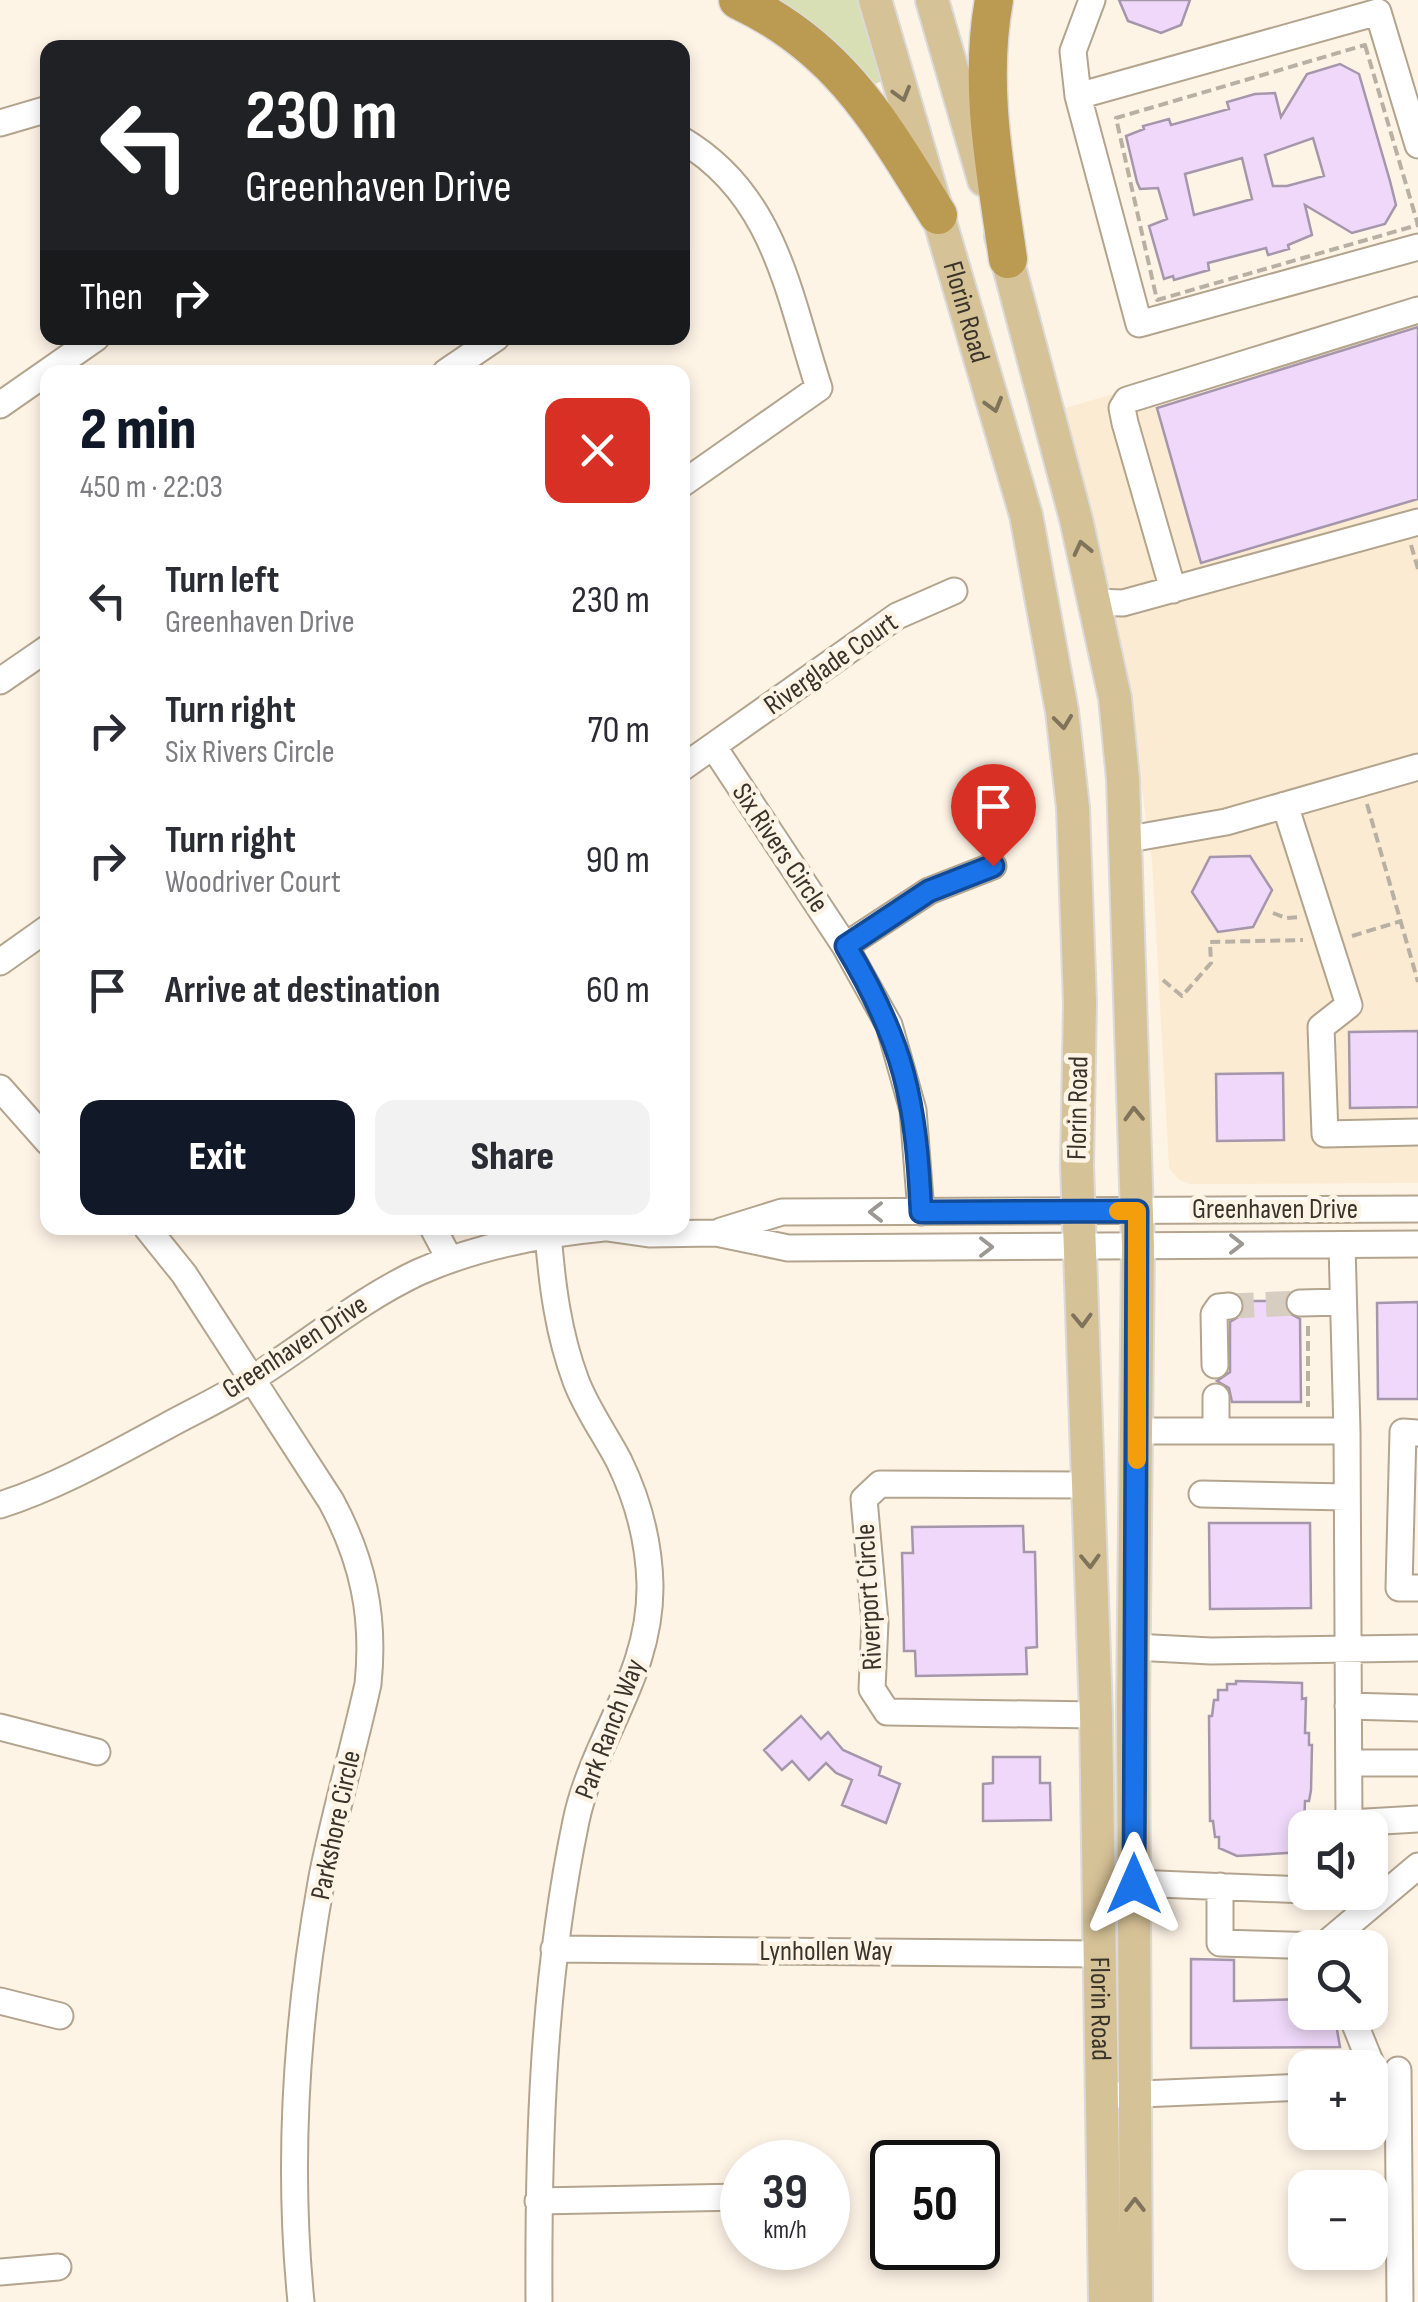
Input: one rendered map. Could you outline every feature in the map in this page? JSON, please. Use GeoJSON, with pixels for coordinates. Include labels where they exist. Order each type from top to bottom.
{"type":"FeatureCollection","features":[{"type":"Feature","properties":{"kind":"highway"},"geometry":{"type":"LineString","coordinates":[[738,0],[766,14],[819,51],[864,98],[938,215]]}},
{"type":"Feature","properties":{"kind":"highway"},"geometry":{"type":"LineString","coordinates":[[994,0],[986,75],[1008,260]]}},
{"type":"Feature","properties":{"kind":"main road","name":"Florin Road"},"geometry":{"type":"LineString","coordinates":[[874,0],[1026,514],[1062,711],[1078,904],[1079,1211],[1096,1715],[1098,1954],[1118,2095],[1136,2302]]}},
{"type":"Feature","properties":{"kind":"main road","name":"Florin Road"},"geometry":{"type":"LineString","coordinates":[[932,0],[1008,260],[1094,602],[1115,698],[1122,779],[1138,1246],[1134,1884],[1104,2302]]}},
{"type":"Feature","properties":{"kind":"street"},"geometry":{"type":"LineString","coordinates":[[1092,0],[1073,51],[1078,96],[1139,324],[1418,247]]}},
{"type":"Feature","properties":{"kind":"street"},"geometry":{"type":"LineString","coordinates":[[1078,96],[1378,12],[1418,145]]}},
{"type":"Feature","properties":{"kind":"street"},"geometry":{"type":"LineString","coordinates":[[0,123],[40,111]]}},
{"type":"Feature","properties":{"kind":"street"},"geometry":{"type":"LineString","coordinates":[[690,146],[725,170],[761,217],[774,246],[818,388],[690,478]]}},
{"type":"Feature","properties":{"kind":"street"},"geometry":{"type":"LineString","coordinates":[[1172,590],[1125,423],[1122,408],[1126,400],[1418,310]]}},
{"type":"Feature","properties":{"kind":"street"},"geometry":{"type":"LineString","coordinates":[[57,365],[86,345]]}},
{"type":"Feature","properties":{"kind":"street"},"geometry":{"type":"LineString","coordinates":[[456,365],[486,345]]}},
{"type":"Feature","properties":{"kind":"street"},"geometry":{"type":"LineString","coordinates":[[0,405],[40,377]]}},
{"type":"Feature","properties":{"kind":"street"},"geometry":{"type":"LineString","coordinates":[[1094,602],[1123,604],[1418,522]]}},
{"type":"Feature","properties":{"kind":"street","name":"Riverglade Court"},"geometry":{"type":"LineString","coordinates":[[713,746],[898,616],[954,592]]}},
{"type":"Feature","properties":{"kind":"street"},"geometry":{"type":"LineString","coordinates":[[0,682],[40,654]]}},
{"type":"Feature","properties":{"kind":"street"},"geometry":{"type":"LineString","coordinates":[[690,762],[713,746]]}},
{"type":"Feature","properties":{"kind":"street","name":"Six Rivers Circle"},"geometry":{"type":"LineString","coordinates":[[713,746],[846,946],[890,1025],[905,1070],[916,1137],[921,1212]]}},
{"type":"Feature","properties":{"kind":"street"},"geometry":{"type":"LineString","coordinates":[[1124,840],[1226,822],[1418,767]]}},
{"type":"Feature","properties":{"kind":"street"},"geometry":{"type":"LineString","coordinates":[[1284,805],[1349,1005],[1321,1028],[1325,1134],[1418,1132]]}},
{"type":"Feature","properties":{"kind":"street"},"geometry":{"type":"LineString","coordinates":[[846,946],[929,891],[993,866]]}},
{"type":"Feature","properties":{"kind":"street"},"geometry":{"type":"LineString","coordinates":[[0,962],[40,934]]}},
{"type":"Feature","properties":{"kind":"street"},"geometry":{"type":"LineString","coordinates":[[0,1088],[40,1133]]}},
{"type":"Feature","properties":{"kind":"street","name":"Greenhaven Drive"},"geometry":{"type":"LineString","coordinates":[[716,1232],[782,1212],[1418,1208]]}},
{"type":"Feature","properties":{"kind":"street","name":"Greenhaven Drive"},"geometry":{"type":"LineString","coordinates":[[690,1232],[716,1232],[788,1248],[1418,1244]]}},
{"type":"Feature","properties":{"kind":"street","name":"Parkshore Circle"},"geometry":{"type":"LineString","coordinates":[[153,1235],[184,1274],[346,1529],[366,1588],[371,1620],[368,1684],[322,1878],[300,2044],[296,2211],[301,2302]]}},
{"type":"Feature","properties":{"kind":"street"},"geometry":{"type":"LineString","coordinates":[[436,1235],[450,1260]]}},
{"type":"Feature","properties":{"kind":"street","name":"Greenhaven Drive"},"geometry":{"type":"LineString","coordinates":[[0,1505],[111,1458],[250,1381],[378,1292],[450,1260],[541,1235]]}},
{"type":"Feature","properties":{"kind":"street","name":"Park Ranch Way"},"geometry":{"type":"LineString","coordinates":[[539,2302],[540,2110],[554,1949],[577,1816],[598,1756],[638,1666],[650,1588],[646,1541],[634,1496],[585,1403],[568,1357],[557,1317],[548,1235]]}},
{"type":"Feature","properties":{"kind":"street"},"geometry":{"type":"LineString","coordinates":[[1342,1244],[1349,1810]]}},
{"type":"Feature","properties":{"kind":"street"},"geometry":{"type":"LineString","coordinates":[[1304,1303],[1344,1302]]}},
{"type":"Feature","properties":{"kind":"street"},"geometry":{"type":"LineString","coordinates":[[1215,1365],[1214,1314],[1219,1306],[1229,1306]]}},
{"type":"Feature","properties":{"kind":"street"},"geometry":{"type":"LineString","coordinates":[[1216,1397],[1216,1431]]}},
{"type":"Feature","properties":{"kind":"street"},"geometry":{"type":"LineString","coordinates":[[1138,1432],[1347,1431]]}},
{"type":"Feature","properties":{"kind":"street"},"geometry":{"type":"LineString","coordinates":[[1418,1433],[1404,1432],[1399,1588],[1418,1588]]}},
{"type":"Feature","properties":{"kind":"street","name":"Riverport Circle"},"geometry":{"type":"LineString","coordinates":[[1088,1485],[880,1484],[864,1499],[875,1622],[872,1689],[887,1712],[1096,1715]]}},
{"type":"Feature","properties":{"kind":"street"},"geometry":{"type":"LineString","coordinates":[[1202,1494],[1347,1497]]}},
{"type":"Feature","properties":{"kind":"street"},"geometry":{"type":"LineString","coordinates":[[1134,1647],[1211,1651],[1418,1648]]}},
{"type":"Feature","properties":{"kind":"street"},"geometry":{"type":"LineString","coordinates":[[1348,1706],[1418,1708]]}},
{"type":"Feature","properties":{"kind":"street"},"geometry":{"type":"LineString","coordinates":[[0,1727],[96,1752]]}},
{"type":"Feature","properties":{"kind":"street"},"geometry":{"type":"LineString","coordinates":[[1349,1763],[1418,1763]]}},
{"type":"Feature","properties":{"kind":"street"},"geometry":{"type":"LineString","coordinates":[[1388,1822],[1418,1820]]}},
{"type":"Feature","properties":{"kind":"street"},"geometry":{"type":"LineString","coordinates":[[1388,1891],[1418,1866]]}},
{"type":"Feature","properties":{"kind":"street"},"geometry":{"type":"LineString","coordinates":[[1134,1884],[1288,1889]]}},
{"type":"Feature","properties":{"kind":"street"},"geometry":{"type":"LineString","coordinates":[[1220,1886],[1220,1944],[1288,1946]]}},
{"type":"Feature","properties":{"kind":"street"},"geometry":{"type":"LineString","coordinates":[[1343,1930],[1366,1910]]}},
{"type":"Feature","properties":{"kind":"street","name":"Lynhollen Way"},"geometry":{"type":"LineString","coordinates":[[554,1949],[1098,1954]]}},
{"type":"Feature","properties":{"kind":"street"},"geometry":{"type":"LineString","coordinates":[[0,2001],[60,2016]]}},
{"type":"Feature","properties":{"kind":"street"},"geometry":{"type":"LineString","coordinates":[[1362,2030],[1390,2072],[1400,2302]]}},
{"type":"Feature","properties":{"kind":"street"},"geometry":{"type":"LineString","coordinates":[[1118,2095],[1288,2087]]}},
{"type":"Feature","properties":{"kind":"street"},"geometry":{"type":"LineString","coordinates":[[538,2202],[720,2198]]}},
{"type":"Feature","properties":{"kind":"street"},"geometry":{"type":"LineString","coordinates":[[0,2272],[58,2267]]}},
{"type":"Feature","properties":{"kind":"path"},"geometry":{"type":"LineString","coordinates":[[1365,45],[1418,225],[1157,300],[1116,118],[1365,45]]}},
{"type":"Feature","properties":{"kind":"path"},"geometry":{"type":"LineString","coordinates":[[1365,799],[1418,982]]}},
{"type":"Feature","properties":{"kind":"path"},"geometry":{"type":"LineString","coordinates":[[1272,913],[1300,917]]}},
{"type":"Feature","properties":{"kind":"path"},"geometry":{"type":"LineString","coordinates":[[1162,980],[1182,996],[1191,990],[1212,963],[1210,942],[1328,940],[1400,921]]}},
{"type":"Feature","properties":{"kind":"path"},"geometry":{"type":"LineString","coordinates":[[1304,1303],[1308,1422]]}},
{"type":"Feature","properties":{"kind":"shaded area"},"geometry":{"type":"Polygon","coordinates":[[[1418,305],[1418,1183],[1190,1184],[1179,1180],[1169,1168],[1152,861],[1121,642],[1065,408],[1418,305]]]}},
{"type":"Feature","properties":{"kind":"green space"},"geometry":{"type":"Polygon","coordinates":[[[761,0],[859,0],[882,81],[868,87],[761,0]]]}},
{"type":"Feature","properties":{"kind":"building"},"geometry":{"type":"Polygon","coordinates":[[[1119,0],[1190,0],[1181,25],[1161,33],[1128,21],[1119,0]]]}},
{"type":"Feature","properties":{"kind":"building"},"geometry":{"type":"Polygon","coordinates":[[[1340,64],[1359,74],[1396,205],[1385,224],[1352,233],[1305,205],[1312,235],[1288,245],[1289,249],[1268,255],[1266,248],[1208,263],[1209,270],[1164,279],[1149,226],[1167,219],[1158,188],[1140,189],[1126,136],[1144,129],[1143,126],[1169,119],[1171,125],[1229,109],[1227,102],[1255,94],[1275,93],[1281,117],[1307,74],[1340,64]],[[1313,138],[1265,155],[1273,186],[1324,176],[1313,138]],[[1242,158],[1185,174],[1194,215],[1252,199],[1242,158]]]}},
{"type":"Feature","properties":{"kind":"building"},"geometry":{"type":"Polygon","coordinates":[[[1418,327],[1418,499],[1201,563],[1157,408],[1418,327]]]}},
{"type":"Feature","properties":{"kind":"building"},"geometry":{"type":"Polygon","coordinates":[[[1250,856],[1272,890],[1253,927],[1218,932],[1192,892],[1210,857],[1250,856]]]}},
{"type":"Feature","properties":{"kind":"building"},"geometry":{"type":"Polygon","coordinates":[[[1418,1031],[1418,1107],[1350,1108],[1349,1032],[1418,1031]]]}},
{"type":"Feature","properties":{"kind":"building"},"geometry":{"type":"Polygon","coordinates":[[[1283,1073],[1284,1140],[1217,1141],[1216,1074],[1283,1073]]]}},
{"type":"Feature","properties":{"kind":"building"},"geometry":{"type":"Polygon","coordinates":[[[1244,1301],[1284,1301],[1287,1312],[1300,1319],[1301,1402],[1232,1402],[1229,1388],[1217,1381],[1230,1372],[1230,1322],[1243,1314],[1244,1301]]]}},
{"type":"Feature","properties":{"kind":"building"},"geometry":{"type":"Polygon","coordinates":[[[1418,1302],[1418,1399],[1378,1399],[1377,1303],[1418,1302]]]}},
{"type":"Feature","properties":{"kind":"building"},"geometry":{"type":"Polygon","coordinates":[[[1209,1523],[1310,1523],[1311,1608],[1210,1609],[1209,1523]]]}},
{"type":"Feature","properties":{"kind":"building"},"geometry":{"type":"Polygon","coordinates":[[[1023,1526],[1024,1552],[1035,1552],[1037,1647],[1026,1648],[1027,1674],[916,1676],[915,1651],[904,1651],[902,1553],[913,1553],[912,1527],[1023,1526]]]}},
{"type":"Feature","properties":{"kind":"building"},"geometry":{"type":"Polygon","coordinates":[[[1302,1683],[1302,1699],[1306,1698],[1305,1733],[1309,1733],[1312,1745],[1311,1790],[1305,1810],[1288,1810],[1288,1853],[1237,1856],[1219,1848],[1219,1837],[1215,1837],[1210,1821],[1209,1716],[1214,1700],[1218,1700],[1218,1690],[1236,1684],[1302,1683]]]}},
{"type":"Feature","properties":{"kind":"building"},"geometry":{"type":"Polygon","coordinates":[[[801,1716],[821,1739],[828,1732],[843,1750],[881,1767],[879,1775],[900,1784],[886,1823],[842,1805],[852,1780],[826,1763],[809,1780],[792,1761],[782,1770],[764,1750],[801,1716]]]}},
{"type":"Feature","properties":{"kind":"building"},"geometry":{"type":"Polygon","coordinates":[[[993,1757],[1040,1757],[1040,1783],[1050,1783],[1051,1820],[983,1821],[983,1784],[993,1783],[993,1757]]]}},
{"type":"Feature","properties":{"kind":"building"},"geometry":{"type":"Polygon","coordinates":[[[1191,1959],[1234,1960],[1234,2001],[1288,1999],[1288,2030],[1337,2030],[1340,2047],[1191,2048],[1191,1959]]]}},
{"type":"Feature","properties":{"kind":"tunnel"},"geometry":{"type":"LineString","coordinates":[[1229,1306],[1300,1303]]}},
{"type":"Feature","properties":{"kind":"slow traffic"},"geometry":{"type":"LineString","coordinates":[[1118,1211],[1137,1211],[1137,1460]]}},
{"type":"Feature","properties":{"kind":"route"},"geometry":{"type":"LineString","coordinates":[[993,866],[929,891],[846,946],[890,1025],[905,1070],[918,1150],[921,1212],[1137,1211],[1134,1884]]}}]}
